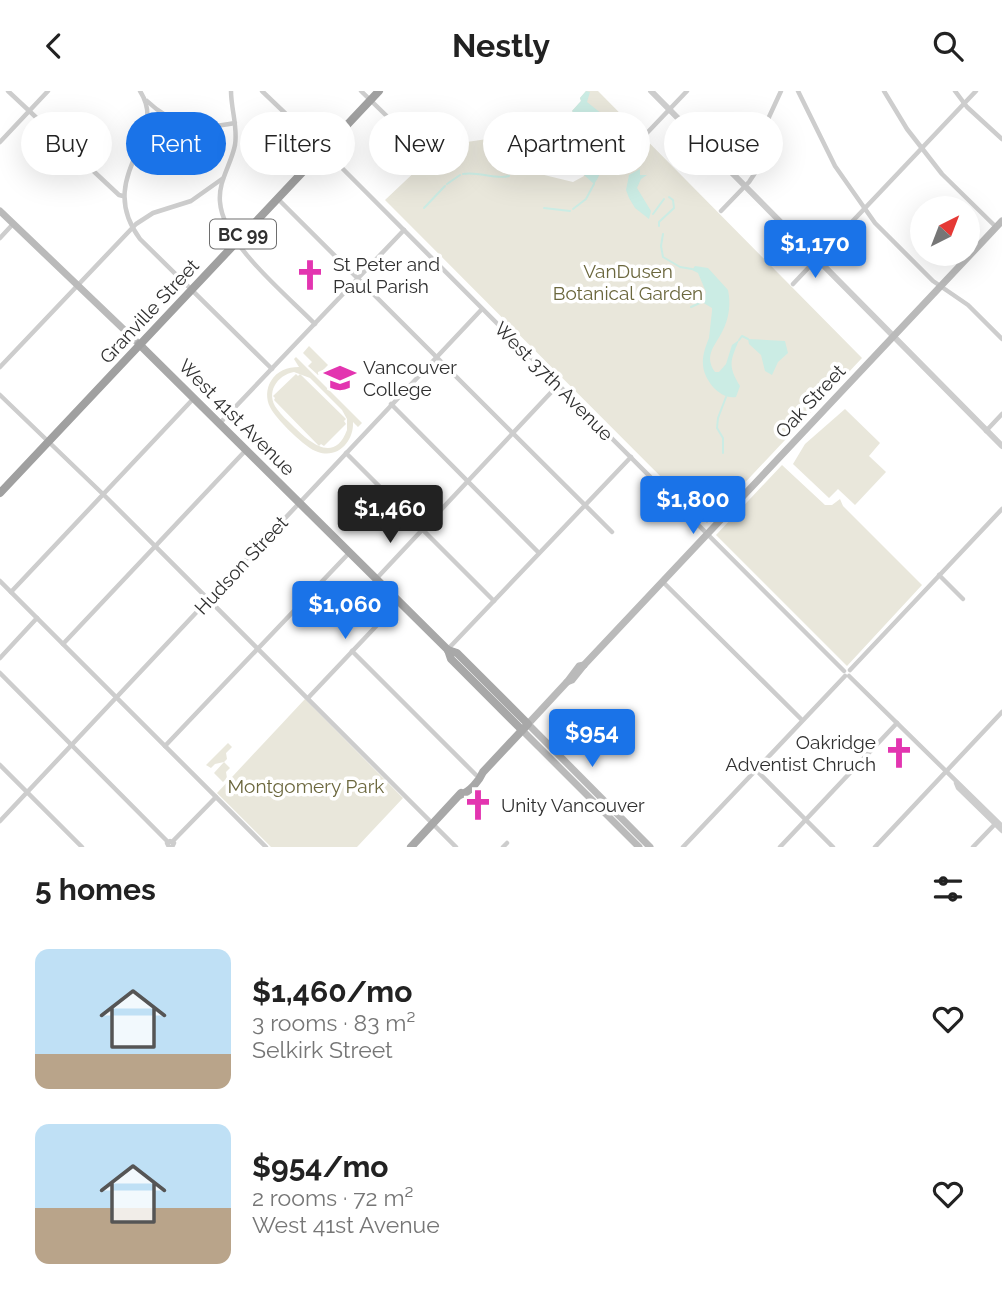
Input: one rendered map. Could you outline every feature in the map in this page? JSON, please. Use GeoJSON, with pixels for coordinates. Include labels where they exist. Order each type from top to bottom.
{"type":"FeatureCollection","features":[{"type":"Feature","properties":{"kind":"highway","name":"Granville Street"},"geometry":{"type":"LineString","coordinates":[[355,116],[379,91]]}},
{"type":"Feature","properties":{"kind":"highway","name":"Granville Street"},"geometry":{"type":"LineString","coordinates":[[0,493],[300,175]]}},
{"type":"Feature","properties":{"kind":"main road","name":"West 41st Avenue"},"geometry":{"type":"LineString","coordinates":[[0,211],[377,578],[448,650],[451,659],[568,766],[650,847]]}},
{"type":"Feature","properties":{"kind":"main road","name":"Oak Street"},"geometry":{"type":"LineString","coordinates":[[411,847],[460,795],[466,793],[480,778],[479,773],[525,727],[579,666],[584,664],[999,224]]}},
{"type":"Feature","properties":{"kind":"main road","name":"West 41st Avenue"},"geometry":{"type":"LineString","coordinates":[[625,824],[639,847]]}},
{"type":"Feature","properties":{"kind":"street"},"geometry":{"type":"LineString","coordinates":[[8,91],[123,196]]}},
{"type":"Feature","properties":{"kind":"street"},"geometry":{"type":"LineString","coordinates":[[0,142],[48,91]]}},
{"type":"Feature","properties":{"kind":"street"},"geometry":{"type":"LineString","coordinates":[[140,91],[146,101],[171,119],[190,126],[210,127],[235,123]]}},
{"type":"Feature","properties":{"kind":"street"},"geometry":{"type":"LineString","coordinates":[[231,91],[235,123],[234,148],[222,179],[220,197],[223,222],[236,242],[315,324]]}},
{"type":"Feature","properties":{"kind":"street","name":"West 37th Avenue"},"geometry":{"type":"LineString","coordinates":[[262,91],[284,112]]}},
{"type":"Feature","properties":{"kind":"street"},"geometry":{"type":"LineString","coordinates":[[361,91],[382,112]]}},
{"type":"Feature","properties":{"kind":"street"},"geometry":{"type":"LineString","coordinates":[[651,91],[1002,446]]}},
{"type":"Feature","properties":{"kind":"street"},"geometry":{"type":"LineString","coordinates":[[650,130],[687,91]]}},
{"type":"Feature","properties":{"kind":"street"},"geometry":{"type":"LineString","coordinates":[[721,211],[746,186],[759,167],[769,117],[781,91]]}},
{"type":"Feature","properties":{"kind":"street"},"geometry":{"type":"LineString","coordinates":[[798,91],[835,166],[884,234],[940,286],[968,305],[1002,339]]}},
{"type":"Feature","properties":{"kind":"street"},"geometry":{"type":"LineString","coordinates":[[884,91],[921,149],[942,174],[999,224]]}},
{"type":"Feature","properties":{"kind":"street"},"geometry":{"type":"LineString","coordinates":[[955,91],[1002,139]]}},
{"type":"Feature","properties":{"kind":"street"},"geometry":{"type":"LineString","coordinates":[[793,284],[976,91]]}},
{"type":"Feature","properties":{"kind":"street"},"geometry":{"type":"LineString","coordinates":[[146,101],[146,125],[142,143],[131,163],[123,196],[132,227],[140,239],[272,369]]}},
{"type":"Feature","properties":{"kind":"street","name":"West 37th Avenue"},"geometry":{"type":"LineString","coordinates":[[349,175],[956,782],[958,788],[998,824],[1002,831]]}},
{"type":"Feature","properties":{"kind":"street"},"geometry":{"type":"LineString","coordinates":[[0,367],[132,227],[153,213],[191,201],[222,179]]}},
{"type":"Feature","properties":{"kind":"street"},"geometry":{"type":"LineString","coordinates":[[278,198],[612,532]]}},
{"type":"Feature","properties":{"kind":"street"},"geometry":{"type":"LineString","coordinates":[[0,238],[13,224]]}},
{"type":"Feature","properties":{"kind":"street"},"geometry":{"type":"LineString","coordinates":[[220,423],[404,230]]}},
{"type":"Feature","properties":{"kind":"street","name":"Hudson Street"},"geometry":{"type":"LineString","coordinates":[[0,821],[482,309]]}},
{"type":"Feature","properties":{"kind":"street"},"geometry":{"type":"LineString","coordinates":[[377,578],[558,385]]}},
{"type":"Feature","properties":{"kind":"street"},"geometry":{"type":"LineString","coordinates":[[0,395],[156,546],[456,847]]}},
{"type":"Feature","properties":{"kind":"street"},"geometry":{"type":"LineString","coordinates":[[11,592],[194,397]]}},
{"type":"Feature","properties":{"kind":"street"},"geometry":{"type":"LineString","coordinates":[[391,404],[539,553]]}},
{"type":"Feature","properties":{"kind":"street"},"geometry":{"type":"LineString","coordinates":[[986,431],[1002,414]]}},
{"type":"Feature","properties":{"kind":"street"},"geometry":{"type":"LineString","coordinates":[[63,644],[247,450]]}},
{"type":"Feature","properties":{"kind":"street"},"geometry":{"type":"LineString","coordinates":[[346,453],[494,601]]}},
{"type":"Feature","properties":{"kind":"street"},"geometry":{"type":"LineString","coordinates":[[448,650],[631,457]]}},
{"type":"Feature","properties":{"kind":"street"},"geometry":{"type":"LineString","coordinates":[[683,847],[1002,509]]}},
{"type":"Feature","properties":{"kind":"street"},"geometry":{"type":"LineString","coordinates":[[165,746],[350,552]]}},
{"type":"Feature","properties":{"kind":"street"},"geometry":{"type":"LineString","coordinates":[[939,575],[963,599]]}},
{"type":"Feature","properties":{"kind":"street"},"geometry":{"type":"LineString","coordinates":[[0,581],[266,847]]}},
{"type":"Feature","properties":{"kind":"street"},"geometry":{"type":"LineString","coordinates":[[662,581],[802,720]]}},
{"type":"Feature","properties":{"kind":"street"},"geometry":{"type":"LineString","coordinates":[[308,698],[400,601]]}},
{"type":"Feature","properties":{"kind":"street"},"geometry":{"type":"LineString","coordinates":[[0,658],[37,618]]}},
{"type":"Feature","properties":{"kind":"street"},"geometry":{"type":"LineString","coordinates":[[352,651],[479,773]]}},
{"type":"Feature","properties":{"kind":"street"},"geometry":{"type":"LineString","coordinates":[[0,673],[170,845],[216,797]]}},
{"type":"Feature","properties":{"kind":"street"},"geometry":{"type":"LineString","coordinates":[[875,847],[1002,712]]}},
{"type":"Feature","properties":{"kind":"street"},"geometry":{"type":"LineString","coordinates":[[780,847],[897,723]]}},
{"type":"Feature","properties":{"kind":"street"},"geometry":{"type":"LineString","coordinates":[[0,765],[82,847]]}},
{"type":"Feature","properties":{"kind":"street"},"geometry":{"type":"LineString","coordinates":[[756,770],[833,847]]}},
{"type":"Feature","properties":{"kind":"street"},"geometry":{"type":"LineString","coordinates":[[973,847],[998,824]]}},
{"type":"Feature","properties":{"kind":"green space","name":"VanDusen Botanical Garden"},"geometry":{"type":"Polygon","coordinates":[[[586,91],[598,91],[619,112],[573,112],[581,101],[580,98],[586,91]]]}},
{"type":"Feature","properties":{"kind":"green space","name":"VanDusen Botanical Garden"},"geometry":{"type":"Polygon","coordinates":[[[483,140],[483,175],[544,175],[573,182],[584,176],[650,175],[650,144],[664,158],[664,175],[681,175],[862,358],[707,523],[385,200],[411,175],[469,175],[469,142],[483,140]]]}},
{"type":"Feature","properties":{"kind":"green space"},"geometry":{"type":"Polygon","coordinates":[[[309,346],[328,365],[318,375],[308,366],[312,362],[303,353],[309,346]]]}},
{"type":"Feature","properties":{"kind":"green space"},"geometry":{"type":"Polygon","coordinates":[[[296,357],[362,423],[358,427],[353,422],[348,442],[338,451],[325,453],[313,450],[291,433],[270,407],[267,394],[269,384],[279,372],[299,367],[294,359],[296,357]],[[294,372],[282,377],[273,391],[274,403],[284,417],[313,443],[328,448],[335,446],[347,430],[347,419],[342,410],[310,378],[294,372]]]}},
{"type":"Feature","properties":{"kind":"green space"},"geometry":{"type":"Polygon","coordinates":[[[296,374],[300,374],[346,419],[346,424],[324,446],[319,446],[274,400],[273,396],[296,374]]]}},
{"type":"Feature","properties":{"kind":"green space"},"geometry":{"type":"Polygon","coordinates":[[[845,409],[880,443],[869,456],[886,472],[855,505],[838,489],[829,498],[793,464],[805,444],[845,409]]]}},
{"type":"Feature","properties":{"kind":"green space"},"geometry":{"type":"Polygon","coordinates":[[[782,465],[825,505],[832,505],[840,499],[843,506],[922,585],[847,666],[716,535],[782,465]]]}},
{"type":"Feature","properties":{"kind":"green space","name":"Montgomery Park"},"geometry":{"type":"Polygon","coordinates":[[[305,699],[403,798],[357,847],[271,847],[217,793],[305,699]]]}},
{"type":"Feature","properties":{"kind":"green space"},"geometry":{"type":"Polygon","coordinates":[[[228,743],[232,747],[226,753],[227,759],[211,768],[206,765],[228,743]]]}},
{"type":"Feature","properties":{"kind":"green space"},"geometry":{"type":"Polygon","coordinates":[[[224,762],[230,768],[223,782],[214,773],[224,762]]]}},
{"type":"Feature","properties":{"kind":"shaded area"},"geometry":{"type":"Polygon","coordinates":[[[586,91],[590,92],[587,102],[600,112],[573,112],[581,101],[580,98],[586,91]]]}},
{"type":"Feature","properties":{"kind":"shaded area"},"geometry":{"type":"Polygon","coordinates":[[[584,175],[599,175],[594,184],[584,175]]]}},
{"type":"Feature","properties":{"kind":"shaded area"},"geometry":{"type":"Polygon","coordinates":[[[629,175],[647,175],[641,179],[637,188],[651,211],[649,219],[635,208],[626,190],[629,175]]]}},
{"type":"Feature","properties":{"kind":"shaded area"},"geometry":{"type":"Polygon","coordinates":[[[695,266],[708,268],[728,290],[728,316],[710,360],[715,372],[719,372],[726,364],[732,345],[739,340],[732,363],[733,373],[740,386],[736,397],[724,395],[714,388],[704,371],[703,358],[709,338],[712,308],[702,302],[706,292],[698,273],[692,270],[695,266]]]}},
{"type":"Feature","properties":{"kind":"shaded area"},"geometry":{"type":"Polygon","coordinates":[[[748,339],[785,341],[788,353],[778,362],[772,375],[765,371],[761,355],[749,344],[748,339]]]}},
{"type":"Feature","properties":{"kind":"waterway"},"geometry":{"type":"LineString","coordinates":[[469,174],[509,176]]}},
{"type":"Feature","properties":{"kind":"waterway"},"geometry":{"type":"LineString","coordinates":[[447,184],[460,175]]}},
{"type":"Feature","properties":{"kind":"waterway"},"geometry":{"type":"LineString","coordinates":[[573,209],[586,199],[594,184]]}},
{"type":"Feature","properties":{"kind":"waterway"},"geometry":{"type":"LineString","coordinates":[[424,208],[445,186]]}},
{"type":"Feature","properties":{"kind":"waterway"},"geometry":{"type":"LineString","coordinates":[[659,226],[659,222],[674,208],[673,200],[669,197]]}},
{"type":"Feature","properties":{"kind":"waterway"},"geometry":{"type":"LineString","coordinates":[[653,214],[664,199]]}},
{"type":"Feature","properties":{"kind":"waterway"},"geometry":{"type":"LineString","coordinates":[[544,208],[570,211]]}},
{"type":"Feature","properties":{"kind":"waterway"},"geometry":{"type":"LineString","coordinates":[[663,234],[663,257],[680,267],[692,269]]}},
{"type":"Feature","properties":{"kind":"waterway"},"geometry":{"type":"LineString","coordinates":[[691,307],[702,302]]}},
{"type":"Feature","properties":{"kind":"waterway"},"geometry":{"type":"LineString","coordinates":[[739,340],[742,336],[748,339]]}},
{"type":"Feature","properties":{"kind":"waterway"},"geometry":{"type":"LineString","coordinates":[[723,453],[723,438],[717,428],[726,397]]}},
{"type":"Feature","properties":{"kind":"place","name":"St Peter and Paul Parish"},"geometry":{"type":"Point","coordinates":[310,275]}},
{"type":"Feature","properties":{"kind":"place","name":"Vancouver College"},"geometry":{"type":"Point","coordinates":[340,378]}},
{"type":"Feature","properties":{"kind":"place","name":"Oakridge Adventist Chruch"},"geometry":{"type":"Point","coordinates":[899,753]}},
{"type":"Feature","properties":{"kind":"place","name":"Unity Vancouver"},"geometry":{"type":"Point","coordinates":[478,805]}}]}
